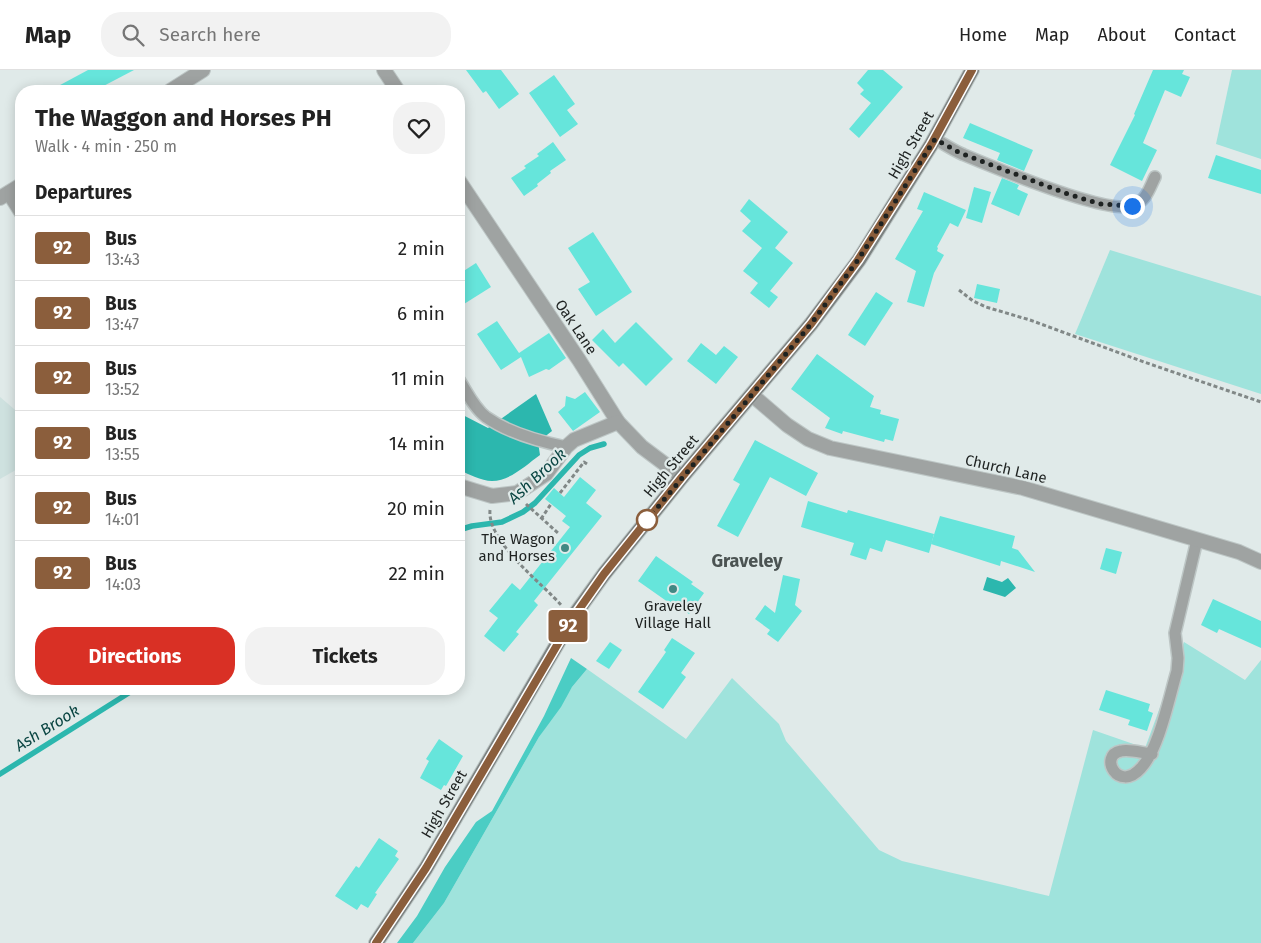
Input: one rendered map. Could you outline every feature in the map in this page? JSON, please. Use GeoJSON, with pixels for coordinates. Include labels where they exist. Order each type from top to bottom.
{"type":"FeatureCollection","features":[{"type":"Feature","properties":{"kind":"main road","name":"High Street"},"geometry":{"type":"LineString","coordinates":[[376,943],[426,868],[573,618],[604,574],[682,477],[811,324],[858,260],[935,139],[972,70]]}},
{"type":"Feature","properties":{"kind":"street"},"geometry":{"type":"LineString","coordinates":[[179,85],[203,70]]}},
{"type":"Feature","properties":{"kind":"street"},"geometry":{"type":"LineString","coordinates":[[384,70],[394,85]]}},
{"type":"Feature","properties":{"kind":"street"},"geometry":{"type":"LineString","coordinates":[[15,189],[4,195],[15,206]]}},
{"type":"Feature","properties":{"kind":"street","name":"Oak Lane"},"geometry":{"type":"LineString","coordinates":[[465,190],[618,422],[638,443],[682,477]]}},
{"type":"Feature","properties":{"kind":"street","name":"Church Lane"},"geometry":{"type":"LineString","coordinates":[[752,395],[787,425],[808,439],[830,448],[1023,488],[1239,552],[1261,562]]}},
{"type":"Feature","properties":{"kind":"street"},"geometry":{"type":"LineString","coordinates":[[465,488],[492,496],[517,493],[546,474],[566,447],[574,440],[618,422]]}},
{"type":"Feature","properties":{"kind":"lane"},"geometry":{"type":"LineString","coordinates":[[935,139],[960,153],[1018,176],[1100,204],[1132,206],[1144,199],[1155,177]]}},
{"type":"Feature","properties":{"kind":"lane"},"geometry":{"type":"LineString","coordinates":[[465,390],[475,406],[486,417],[514,432],[566,447]]}},
{"type":"Feature","properties":{"kind":"lane"},"geometry":{"type":"LineString","coordinates":[[1152,754],[1177,671],[1178,658],[1175,633],[1197,540]]}},
{"type":"Feature","properties":{"kind":"path"},"geometry":{"type":"LineString","coordinates":[[959,290],[986,307],[1030,320],[1261,402]]}},
{"type":"Feature","properties":{"kind":"path"},"geometry":{"type":"LineString","coordinates":[[560,493],[584,462],[587,464]]}},
{"type":"Feature","properties":{"kind":"path"},"geometry":{"type":"LineString","coordinates":[[541,519],[552,504]]}},
{"type":"Feature","properties":{"kind":"path"},"geometry":{"type":"LineString","coordinates":[[532,510],[559,534]]}},
{"type":"Feature","properties":{"kind":"path"},"geometry":{"type":"LineString","coordinates":[[489,512],[493,530],[511,554],[573,618]]}},
{"type":"Feature","properties":{"kind":"shaded area"},"geometry":{"type":"Polygon","coordinates":[[[1232,70],[1261,70],[1261,159],[1216,144],[1232,70]]]}},
{"type":"Feature","properties":{"kind":"shaded area"},"geometry":{"type":"Polygon","coordinates":[[[1110,250],[1261,296],[1261,394],[1075,334],[1110,250]]]}},
{"type":"Feature","properties":{"kind":"shaded area"},"geometry":{"type":"Polygon","coordinates":[[[536,394],[552,431],[538,442],[540,455],[518,472],[492,481],[465,473],[465,416],[488,428],[536,394]]]}},
{"type":"Feature","properties":{"kind":"shaded area"},"geometry":{"type":"Polygon","coordinates":[[[0,397],[15,410],[15,470],[0,479],[0,397]]]}},
{"type":"Feature","properties":{"kind":"shaded area"},"geometry":{"type":"Polygon","coordinates":[[[987,577],[1002,582],[1008,578],[1016,588],[1005,597],[983,590],[987,577]]]}},
{"type":"Feature","properties":{"kind":"shaded area"},"geometry":{"type":"Polygon","coordinates":[[[1184,642],[1245,680],[1261,660],[1261,943],[413,943],[444,903],[539,737],[572,687],[587,669],[686,739],[732,678],[779,724],[786,741],[879,850],[902,861],[1049,896],[1093,730],[1145,748],[1184,642]]]}},
{"type":"Feature","properties":{"kind":"shaded area"},"geometry":{"type":"Polygon","coordinates":[[[571,658],[587,669],[572,687],[561,707],[539,737],[444,903],[413,943],[397,943],[417,916],[445,867],[476,822],[492,811],[544,716],[571,658]]]}},
{"type":"Feature","properties":{"kind":"building"},"geometry":{"type":"Polygon","coordinates":[[[88,70],[134,70],[105,85],[60,85],[88,70]]]}},
{"type":"Feature","properties":{"kind":"building"},"geometry":{"type":"Polygon","coordinates":[[[466,70],[501,70],[519,94],[499,109],[486,91],[483,93],[466,70]]]}},
{"type":"Feature","properties":{"kind":"building"},"geometry":{"type":"Polygon","coordinates":[[[868,70],[883,70],[903,87],[859,138],[849,129],[871,103],[860,94],[864,90],[857,83],[868,70]]]}},
{"type":"Feature","properties":{"kind":"building"},"geometry":{"type":"Polygon","coordinates":[[[1153,70],[1184,70],[1182,74],[1190,77],[1181,97],[1165,90],[1143,143],[1157,150],[1142,181],[1110,165],[1135,115],[1153,70]]]}},
{"type":"Feature","properties":{"kind":"building"},"geometry":{"type":"Polygon","coordinates":[[[554,75],[575,104],[567,110],[578,124],[560,137],[529,93],[554,75]]]}},
{"type":"Feature","properties":{"kind":"building"},"geometry":{"type":"Polygon","coordinates":[[[970,123],[1033,150],[1024,171],[997,160],[1000,153],[963,138],[970,123]]]}},
{"type":"Feature","properties":{"kind":"building"},"geometry":{"type":"Polygon","coordinates":[[[553,142],[566,160],[550,171],[551,173],[537,184],[538,186],[524,196],[511,178],[526,168],[524,166],[539,156],[537,154],[553,142]]]}},
{"type":"Feature","properties":{"kind":"building"},"geometry":{"type":"Polygon","coordinates":[[[1216,155],[1261,170],[1261,194],[1208,178],[1216,155]]]}},
{"type":"Feature","properties":{"kind":"building"},"geometry":{"type":"Polygon","coordinates":[[[1002,178],[1019,185],[1017,189],[1028,194],[1019,216],[991,204],[1002,178]]]}},
{"type":"Feature","properties":{"kind":"building"},"geometry":{"type":"Polygon","coordinates":[[[974,187],[991,192],[982,223],[966,218],[974,187]]]}},
{"type":"Feature","properties":{"kind":"building"},"geometry":{"type":"Polygon","coordinates":[[[924,192],[966,210],[958,227],[950,223],[937,247],[937,251],[944,255],[934,273],[924,307],[907,302],[916,271],[895,259],[923,211],[917,209],[924,192]]]}},
{"type":"Feature","properties":{"kind":"building"},"geometry":{"type":"Polygon","coordinates":[[[749,199],[788,232],[775,248],[793,263],[770,291],[778,297],[769,308],[750,293],[758,283],[743,271],[762,248],[742,231],[751,221],[740,211],[749,199]]]}},
{"type":"Feature","properties":{"kind":"building"},"geometry":{"type":"Polygon","coordinates":[[[593,232],[632,292],[596,316],[578,289],[590,282],[568,248],[593,232]]]}},
{"type":"Feature","properties":{"kind":"building"},"geometry":{"type":"Polygon","coordinates":[[[476,263],[491,287],[465,303],[465,270],[476,263]]]}},
{"type":"Feature","properties":{"kind":"building"},"geometry":{"type":"Polygon","coordinates":[[[977,284],[1000,289],[997,303],[974,298],[977,284]]]}},
{"type":"Feature","properties":{"kind":"building"},"geometry":{"type":"Polygon","coordinates":[[[876,292],[893,303],[865,346],[848,335],[876,292]]]}},
{"type":"Feature","properties":{"kind":"building"},"geometry":{"type":"Polygon","coordinates":[[[497,321],[519,353],[549,333],[566,358],[549,370],[546,369],[529,377],[521,357],[501,370],[477,334],[497,321]]]}},
{"type":"Feature","properties":{"kind":"building"},"geometry":{"type":"Polygon","coordinates":[[[636,322],[673,359],[646,386],[623,363],[619,367],[592,340],[603,329],[615,343],[636,322]]]}},
{"type":"Feature","properties":{"kind":"building"},"geometry":{"type":"Polygon","coordinates":[[[701,343],[716,355],[724,346],[738,357],[716,384],[687,361],[701,343]]]}},
{"type":"Feature","properties":{"kind":"building"},"geometry":{"type":"Polygon","coordinates":[[[817,354],[874,396],[870,407],[881,410],[880,414],[899,419],[893,441],[885,439],[884,442],[843,431],[842,434],[825,428],[830,418],[791,389],[817,354]]]}},
{"type":"Feature","properties":{"kind":"building"},"geometry":{"type":"Polygon","coordinates":[[[585,392],[600,412],[573,431],[558,412],[565,406],[566,396],[575,399],[585,392]]]}},
{"type":"Feature","properties":{"kind":"building"},"geometry":{"type":"Polygon","coordinates":[[[755,440],[818,473],[806,496],[770,477],[738,537],[717,526],[740,484],[733,480],[755,440]]]}},
{"type":"Feature","properties":{"kind":"building"},"geometry":{"type":"Polygon","coordinates":[[[580,477],[596,490],[586,503],[602,516],[534,601],[538,605],[516,632],[519,634],[504,652],[484,636],[498,618],[489,611],[512,583],[520,590],[570,527],[562,521],[566,516],[545,499],[554,488],[564,497],[580,477]]]}},
{"type":"Feature","properties":{"kind":"building"},"geometry":{"type":"Polygon","coordinates":[[[808,501],[847,513],[848,510],[934,534],[929,553],[886,540],[882,552],[870,548],[866,560],[850,555],[854,543],[801,527],[808,501]]]}},
{"type":"Feature","properties":{"kind":"building"},"geometry":{"type":"Polygon","coordinates":[[[940,516],[1015,536],[1012,548],[1018,550],[1035,572],[1001,561],[1000,566],[931,544],[940,516]]]}},
{"type":"Feature","properties":{"kind":"building"},"geometry":{"type":"Polygon","coordinates":[[[1106,548],[1122,552],[1116,574],[1100,569],[1106,548]]]}},
{"type":"Feature","properties":{"kind":"building","name":"Graveley Village Hall"},"geometry":{"type":"Polygon","coordinates":[[[656,556],[693,582],[691,584],[704,593],[689,614],[676,605],[675,607],[638,581],[656,556]]]}},
{"type":"Feature","properties":{"kind":"building"},"geometry":{"type":"Polygon","coordinates":[[[783,575],[800,579],[795,605],[802,611],[778,642],[767,634],[770,630],[755,619],[765,605],[775,613],[783,575]]]}},
{"type":"Feature","properties":{"kind":"building"},"geometry":{"type":"Polygon","coordinates":[[[1213,599],[1261,621],[1261,648],[1219,629],[1217,633],[1201,625],[1213,599]]]}},
{"type":"Feature","properties":{"kind":"building"},"geometry":{"type":"Polygon","coordinates":[[[672,638],[695,653],[681,673],[686,677],[663,709],[638,692],[666,652],[664,650],[672,638]]]}},
{"type":"Feature","properties":{"kind":"building"},"geometry":{"type":"Polygon","coordinates":[[[610,642],[622,650],[609,669],[596,661],[610,642]]]}},
{"type":"Feature","properties":{"kind":"building"},"geometry":{"type":"Polygon","coordinates":[[[1106,690],[1150,704],[1148,711],[1153,713],[1147,731],[1128,725],[1130,720],[1099,710],[1106,690]]]}},
{"type":"Feature","properties":{"kind":"building"},"geometry":{"type":"Polygon","coordinates":[[[439,739],[463,756],[446,786],[444,785],[441,790],[420,778],[429,761],[426,759],[439,739]]]}},
{"type":"Feature","properties":{"kind":"building"},"geometry":{"type":"Polygon","coordinates":[[[379,838],[398,851],[395,856],[399,859],[375,893],[377,894],[368,908],[361,904],[357,910],[335,896],[356,866],[359,868],[379,838]]]}},
{"type":"Feature","properties":{"kind":"waterway","name":"Ash Brook"},"geometry":{"type":"LineString","coordinates":[[465,528],[502,522],[523,512],[535,503],[579,455],[590,448],[604,444]]}},
{"type":"Feature","properties":{"kind":"waterway","name":"Ash Brook"},"geometry":{"type":"LineString","coordinates":[[0,774],[125,695]]}},
{"type":"Feature","properties":{"kind":"bus line","name":"92"},"geometry":{"type":"LineString","coordinates":[[376,943],[426,868],[573,618],[604,574],[682,477],[811,324],[858,260],[931,145],[972,70]]}},
{"type":"Feature","properties":{"kind":"place","name":"The Wagon and Horses"},"geometry":{"type":"Point","coordinates":[565,548]}},
{"type":"Feature","properties":{"kind":"place","name":"Graveley Village Hall"},"geometry":{"type":"Point","coordinates":[673,589]}},
{"type":"Feature","properties":{"kind":"district","name":"Graveley"},"geometry":{"type":"Point","coordinates":[747,561]}},
{"type":"Feature","properties":{"kind":"route"},"geometry":{"type":"LineString","coordinates":[[647,520],[811,324],[858,260],[935,139],[960,153],[1065,193],[1100,204],[1132,206]]}}]}
